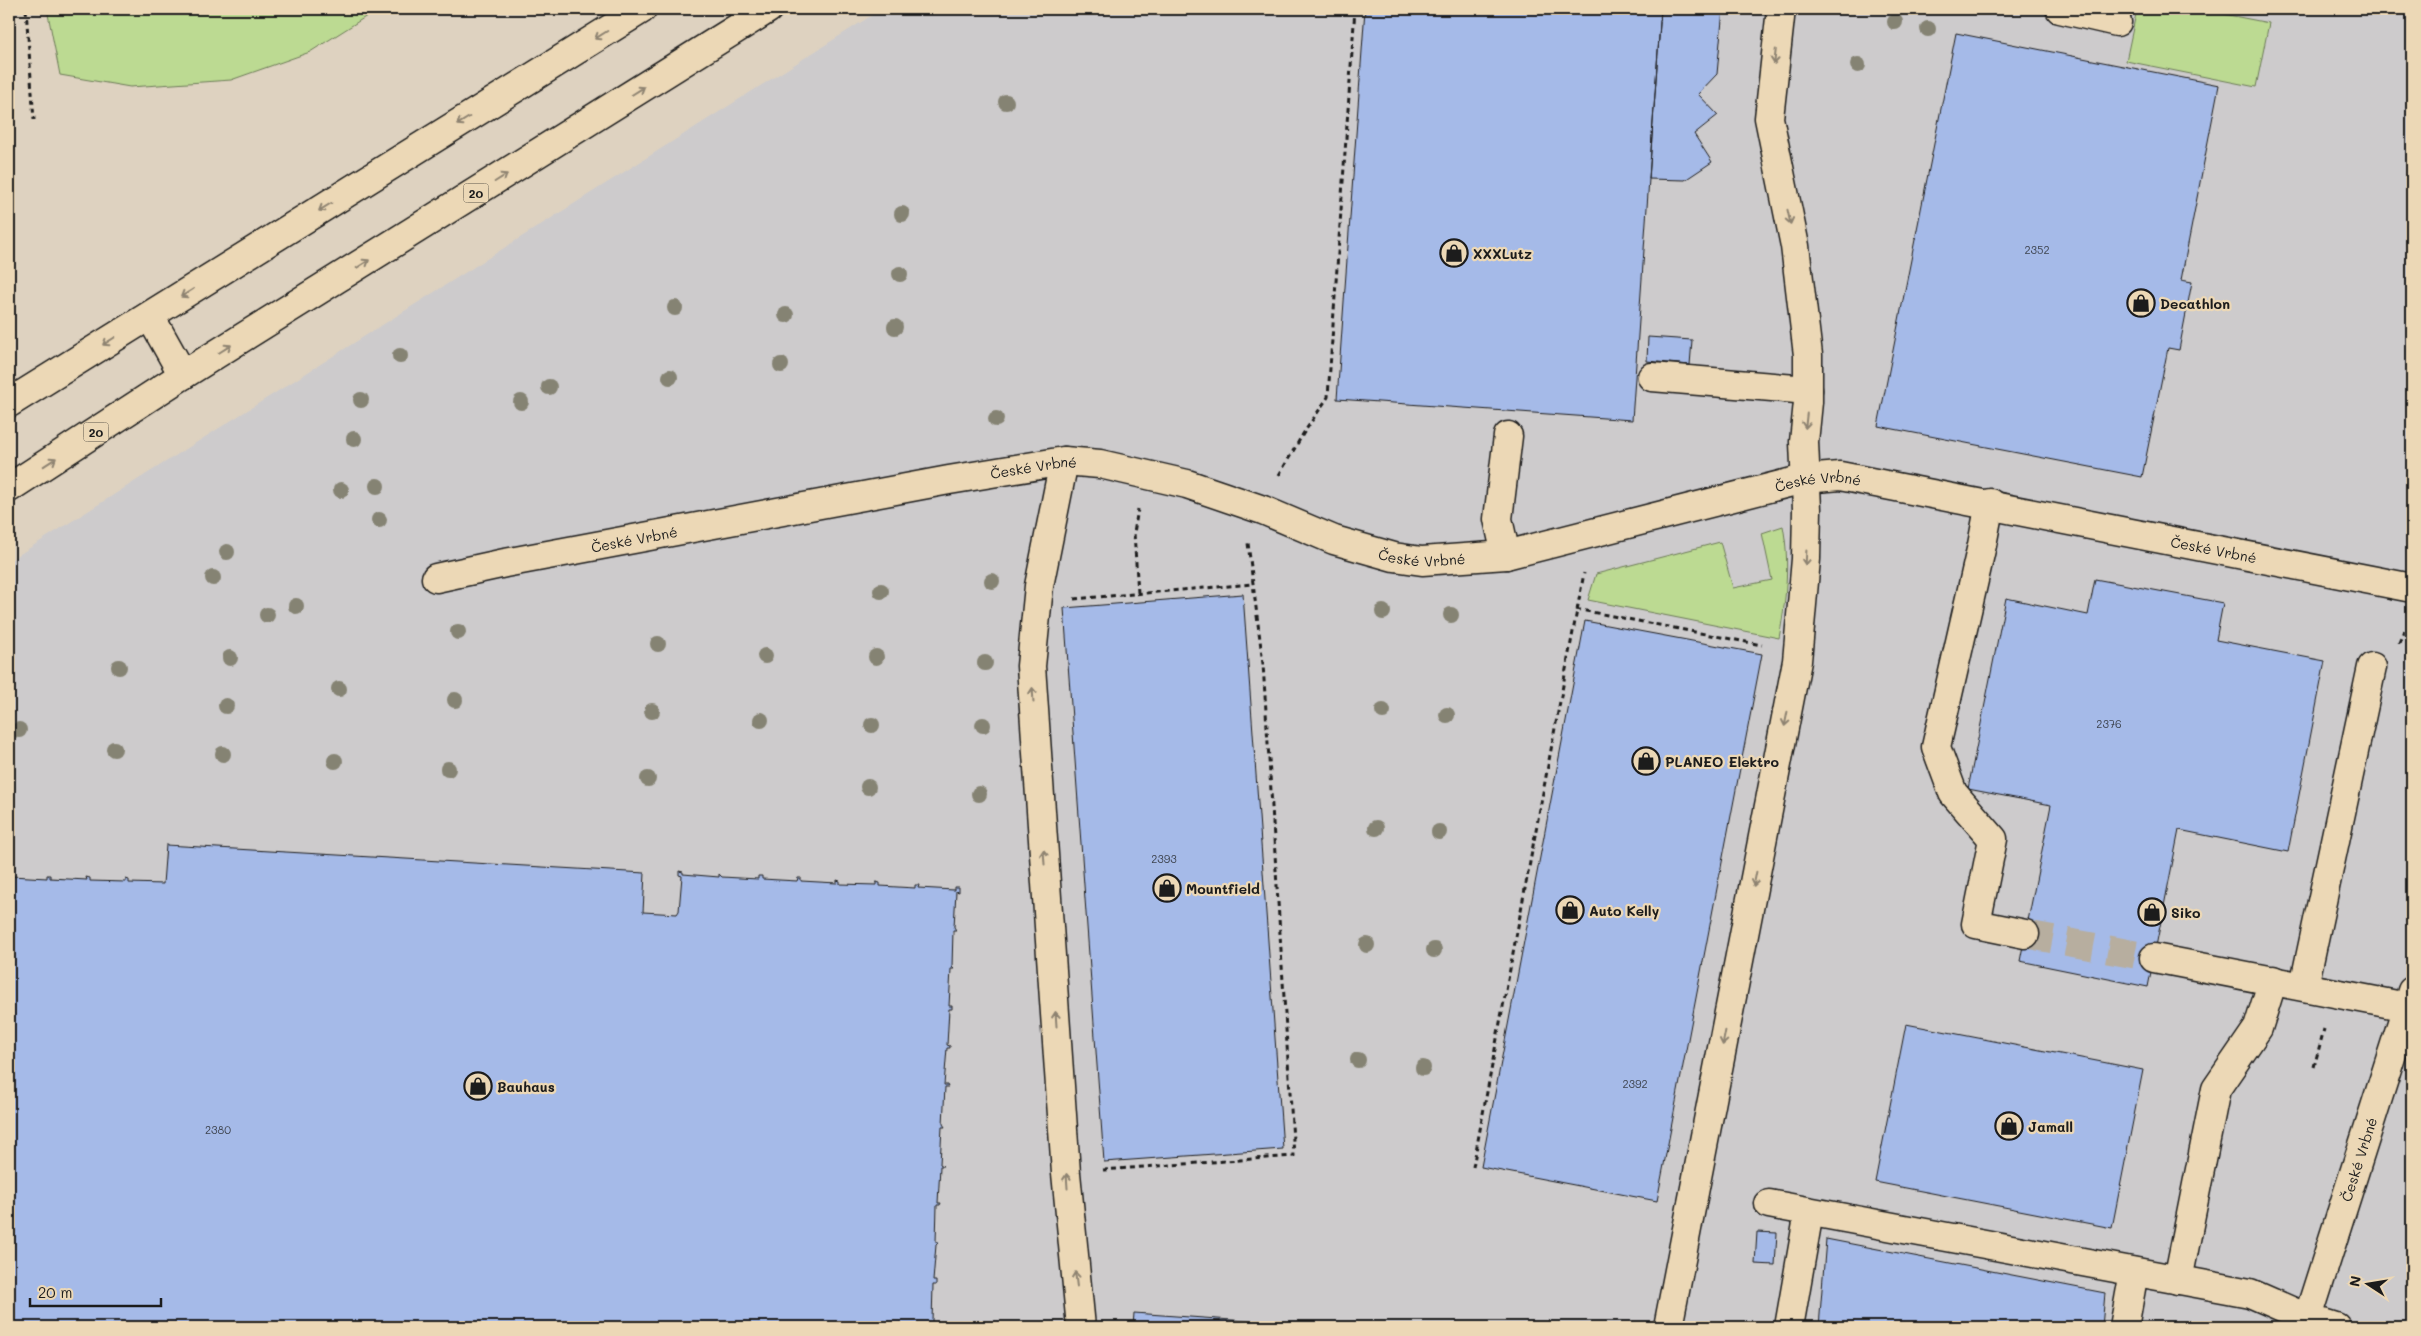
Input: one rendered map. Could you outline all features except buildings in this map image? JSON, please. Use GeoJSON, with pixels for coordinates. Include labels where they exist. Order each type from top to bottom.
{"type":"FeatureCollection","features":[{"type":"Feature","properties":{"kind":"street"},"geometry":{"type":"LineString","coordinates":[[9,404],[642,9]]}},
{"type":"Feature","properties":{"kind":"street","name":"20"},"geometry":{"type":"LineString","coordinates":[[9,488],[183,375],[768,9]]}},
{"type":"Feature","properties":{"kind":"street"},"geometry":{"type":"LineString","coordinates":[[1668,1327],[1798,650],[1806,560],[1807,510],[1804,479],[1804,442],[1808,390],[1808,355],[1795,246],[1769,118],[1781,9]]}},
{"type":"Feature","properties":{"kind":"street"},"geometry":{"type":"LineString","coordinates":[[2060,9],[2116,22]]}},
{"type":"Feature","properties":{"kind":"street"},"geometry":{"type":"LineString","coordinates":[[150,316],[183,375]]}},
{"type":"Feature","properties":{"kind":"street"},"geometry":{"type":"LineString","coordinates":[[1652,377],[1808,390]]}},
{"type":"Feature","properties":{"kind":"street"},"geometry":{"type":"LineString","coordinates":[[1506,555],[1498,519],[1508,436]]}},
{"type":"Feature","properties":{"kind":"street"},"geometry":{"type":"LineString","coordinates":[[1064,461],[1039,586],[1031,666],[1066,1173],[1081,1327]]}},
{"type":"Feature","properties":{"kind":"street","name":"České Vrbné"},"geometry":{"type":"LineString","coordinates":[[436,578],[505,562],[920,485],[1064,461],[1100,464],[1186,484],[1263,510],[1334,540],[1394,557],[1422,561],[1506,555],[1804,479],[1840,476],[2412,588]]}},
{"type":"Feature","properties":{"kind":"street"},"geometry":{"type":"LineString","coordinates":[[1990,504],[1936,747],[1953,793],[1993,839],[1976,924],[2025,934]]}},
{"type":"Feature","properties":{"kind":"street"},"geometry":{"type":"LineString","coordinates":[[2304,986],[2372,667]]}},
{"type":"Feature","properties":{"kind":"street"},"geometry":{"type":"LineString","coordinates":[[2154,958],[2304,986],[2410,999]]}},
{"type":"Feature","properties":{"kind":"street"},"geometry":{"type":"LineString","coordinates":[[2178,1280],[2216,1089],[2258,1028],[2273,980]]}},
{"type":"Feature","properties":{"kind":"street","name":"České Vrbné"},"geometry":{"type":"LineString","coordinates":[[2306,1323],[2410,999]]}},
{"type":"Feature","properties":{"kind":"street"},"geometry":{"type":"LineString","coordinates":[[1769,1204],[2250,1293],[2306,1323],[2336,1327]]}},
{"type":"Feature","properties":{"kind":"street"},"geometry":{"type":"LineString","coordinates":[[1789,1327],[1809,1212]]}},
{"type":"Feature","properties":{"kind":"street"},"geometry":{"type":"LineString","coordinates":[[2124,1327],[2134,1272]]}},
{"type":"Feature","properties":{"kind":"path"},"geometry":{"type":"LineString","coordinates":[[26,9],[34,120]]}},
{"type":"Feature","properties":{"kind":"path"},"geometry":{"type":"LineString","coordinates":[[1277,478],[1302,434],[1328,397],[1355,9]]}},
{"type":"Feature","properties":{"kind":"path"},"geometry":{"type":"LineString","coordinates":[[1136,520],[1134,533],[1138,593]]}},
{"type":"Feature","properties":{"kind":"path"},"geometry":{"type":"LineString","coordinates":[[1066,1173],[1294,1156],[1263,664],[1247,536]]}},
{"type":"Feature","properties":{"kind":"path"},"geometry":{"type":"LineString","coordinates":[[1473,1167],[1585,569]]}},
{"type":"Feature","properties":{"kind":"path"},"geometry":{"type":"LineString","coordinates":[[1066,600],[1253,584]]}},
{"type":"Feature","properties":{"kind":"path"},"geometry":{"type":"LineString","coordinates":[[1576,609],[1798,650]]}},
{"type":"Feature","properties":{"kind":"shaded area"},"geometry":{"type":"Polygon","coordinates":[[[882,9],[2412,9],[2412,1327],[9,1327],[9,561],[882,9]]]}},
{"type":"Feature","properties":{"kind":"green space"},"geometry":{"type":"Polygon","coordinates":[[[47,9],[378,9],[310,52],[231,80],[130,87],[60,75],[47,9]]]}},
{"type":"Feature","properties":{"kind":"green space"},"geometry":{"type":"Polygon","coordinates":[[[2137,9],[2198,9],[2269,23],[2256,87],[2126,61],[2137,9]]]}},
{"type":"Feature","properties":{"kind":"green space"},"geometry":{"type":"Polygon","coordinates":[[[1783,526],[1786,582],[1779,638],[1588,600],[1596,574],[1720,542],[1733,588],[1772,580],[1762,533],[1783,526]]]}},
{"type":"Feature","properties":{"kind":"tunnel"},"geometry":{"type":"LineString","coordinates":[[2025,934],[2154,958]]}},
{"type":"Feature","properties":{"kind":"place","name":"XXXLutz"},"geometry":{"type":"Point","coordinates":[1454,253]}},
{"type":"Feature","properties":{"kind":"place","name":"Decathlon"},"geometry":{"type":"Point","coordinates":[2141,303]}},
{"type":"Feature","properties":{"kind":"place","name":"PLANEO Elektro"},"geometry":{"type":"Point","coordinates":[1646,761]}},
{"type":"Feature","properties":{"kind":"place","name":"Mountfield"},"geometry":{"type":"Point","coordinates":[1167,888]}},
{"type":"Feature","properties":{"kind":"place","name":"Auto Kelly"},"geometry":{"type":"Point","coordinates":[1570,910]}},
{"type":"Feature","properties":{"kind":"place","name":"Siko"},"geometry":{"type":"Point","coordinates":[2152,912]}},
{"type":"Feature","properties":{"kind":"place","name":"Bauhaus"},"geometry":{"type":"Point","coordinates":[478,1086]}},
{"type":"Feature","properties":{"kind":"place","name":"Jamall"},"geometry":{"type":"Point","coordinates":[2009,1126]}}]}
